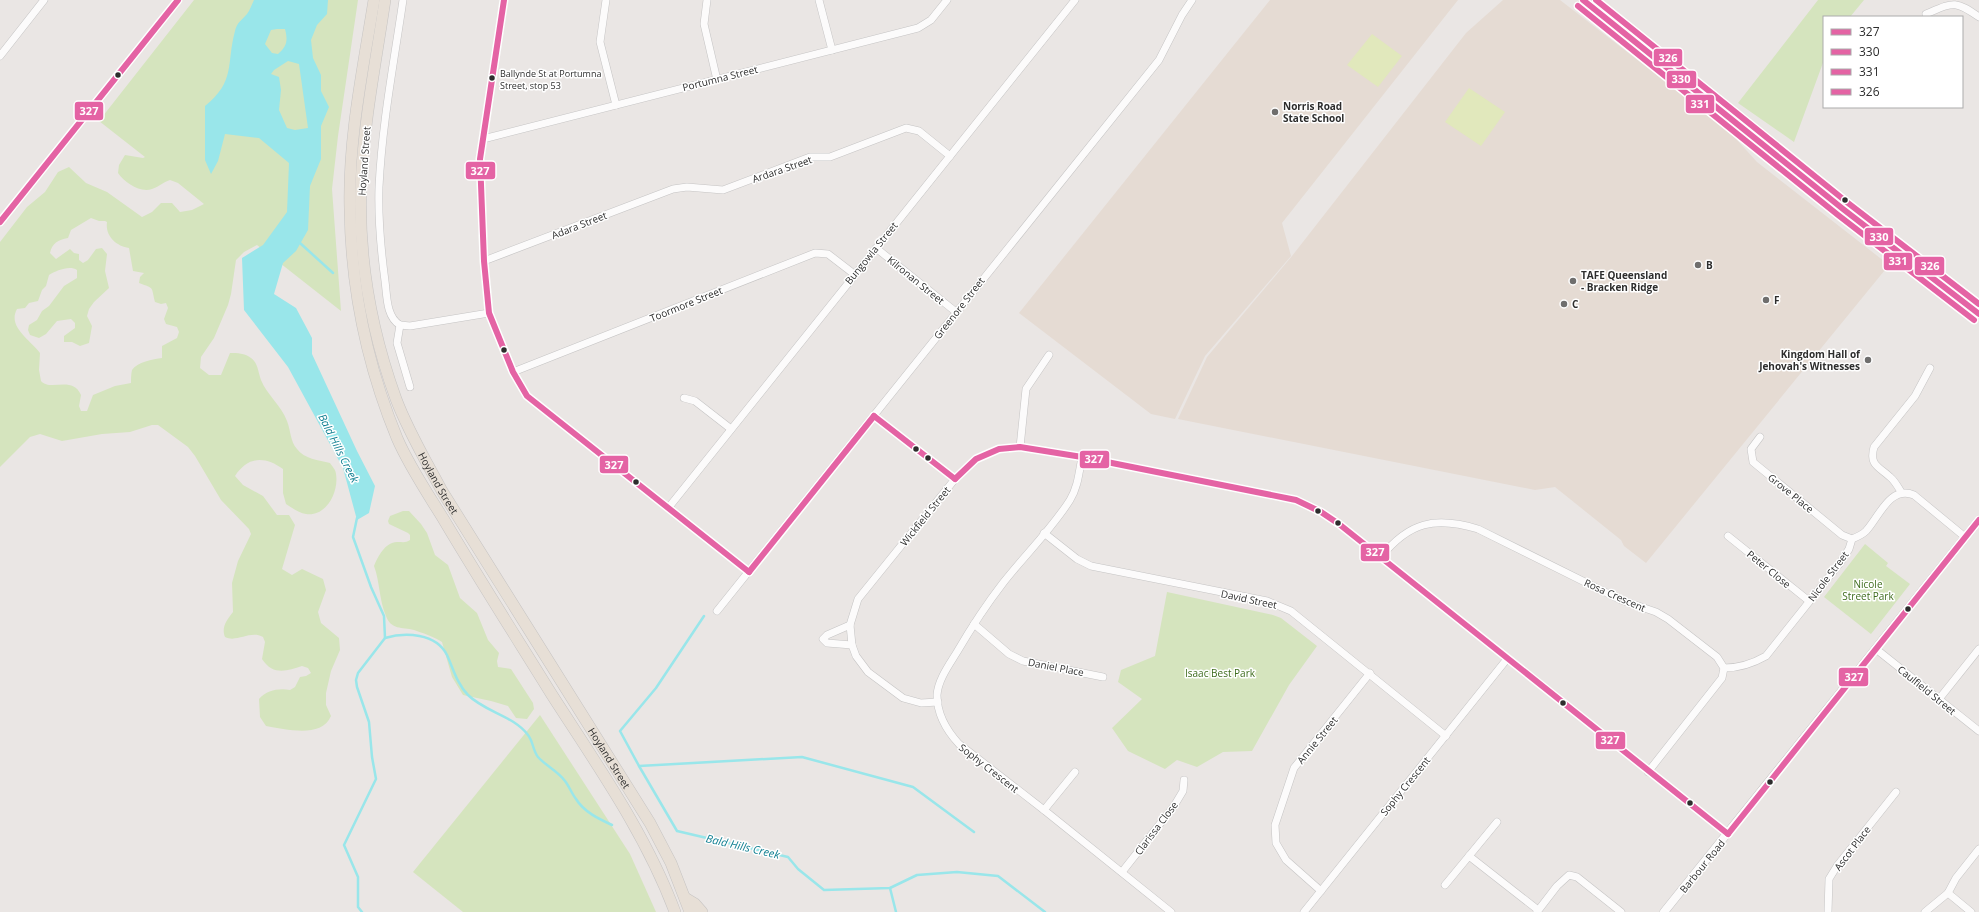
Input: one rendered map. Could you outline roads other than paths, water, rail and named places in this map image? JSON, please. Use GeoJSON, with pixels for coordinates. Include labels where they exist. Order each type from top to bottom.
{"type":"FeatureCollection","features":[{"type":"Feature","properties":{"kind":"main road","name":"Hoyland Street"},"geometry":{"type":"LineString","coordinates":[[374,0],[352,147],[350,207],[353,265],[357,297],[380,389],[398,439],[422,482],[472,567],[628,815],[650,853],[675,912]]}},
{"type":"Feature","properties":{"kind":"main road","name":"Hoyland Street"},"geometry":{"type":"LineString","coordinates":[[385,0],[368,117],[361,183],[363,247],[369,295],[385,367],[397,401],[442,491],[650,823],[671,863],[686,898],[690,912]]}},
{"type":"Feature","properties":{"kind":"main road"},"geometry":{"type":"LineString","coordinates":[[1583,0],[1843,209],[1979,314]]}},
{"type":"Feature","properties":{"kind":"main road"},"geometry":{"type":"LineString","coordinates":[[686,898],[696,904],[702,912]]}},
{"type":"Feature","properties":{"kind":"street"},"geometry":{"type":"LineString","coordinates":[[0,56],[44,0]]}},
{"type":"Feature","properties":{"kind":"street"},"geometry":{"type":"LineString","coordinates":[[0,222],[178,0]]}},
{"type":"Feature","properties":{"kind":"street","name":"Hoyland Street"},"geometry":{"type":"LineString","coordinates":[[400,325],[394,322],[391,317],[388,303],[383,260],[379,188],[385,122],[403,0]]}},
{"type":"Feature","properties":{"kind":"street"},"geometry":{"type":"LineString","coordinates":[[504,0],[480,159],[484,261],[490,313],[513,372],[527,396],[669,507],[749,572]]}},
{"type":"Feature","properties":{"kind":"street"},"geometry":{"type":"LineString","coordinates":[[606,0],[600,42],[616,105]]}},
{"type":"Feature","properties":{"kind":"street"},"geometry":{"type":"LineString","coordinates":[[707,0],[704,24],[717,80]]}},
{"type":"Feature","properties":{"kind":"street"},"geometry":{"type":"LineString","coordinates":[[819,0],[832,50]]}},
{"type":"Feature","properties":{"kind":"street","name":"Portumna Street"},"geometry":{"type":"LineString","coordinates":[[483,139],[918,28],[931,20],[947,0]]}},
{"type":"Feature","properties":{"kind":"street","name":"Bungowla Street"},"geometry":{"type":"LineString","coordinates":[[669,507],[854,274],[1075,0]]}},
{"type":"Feature","properties":{"kind":"street","name":"Greenore Street"},"geometry":{"type":"LineString","coordinates":[[717,611],[1159,60],[1182,15],[1192,0]]}},
{"type":"Feature","properties":{"kind":"street"},"geometry":{"type":"LineString","coordinates":[[1926,14],[1947,5],[1962,4],[1979,18]]}},
{"type":"Feature","properties":{"kind":"street","name":"Ardara Street"},"geometry":{"type":"LineString","coordinates":[[674,189],[687,187],[723,190],[810,157],[830,157],[906,128],[918,130],[950,156]]}},
{"type":"Feature","properties":{"kind":"street","name":"Adara Street"},"geometry":{"type":"LineString","coordinates":[[484,261],[674,189]]}},
{"type":"Feature","properties":{"kind":"street","name":"Kilronan Street"},"geometry":{"type":"LineString","coordinates":[[876,248],[956,312]]}},
{"type":"Feature","properties":{"kind":"street","name":"Toormore Street"},"geometry":{"type":"LineString","coordinates":[[513,372],[815,253],[828,254],[854,274]]}},
{"type":"Feature","properties":{"kind":"street"},"geometry":{"type":"LineString","coordinates":[[410,386],[397,343],[400,325],[410,326],[490,313]]}},
{"type":"Feature","properties":{"kind":"street"},"geometry":{"type":"LineString","coordinates":[[1020,447],[1026,390],[1049,356]]}},
{"type":"Feature","properties":{"kind":"street"},"geometry":{"type":"LineString","coordinates":[[1930,368],[1915,396],[1874,447],[1872,455],[1873,462],[1892,478],[1901,492],[1907,492],[1914,495],[1965,537]]}},
{"type":"Feature","properties":{"kind":"street"},"geometry":{"type":"LineString","coordinates":[[684,398],[695,401],[731,429]]}},
{"type":"Feature","properties":{"kind":"street"},"geometry":{"type":"LineString","coordinates":[[874,416],[955,479]]}},
{"type":"Feature","properties":{"kind":"street","name":"Grove Place"},"geometry":{"type":"LineString","coordinates":[[1760,436],[1751,449],[1753,462],[1842,535],[1852,539]]}},
{"type":"Feature","properties":{"kind":"street","name":"Wickfield Street"},"geometry":{"type":"LineString","coordinates":[[938,702],[921,703],[903,698],[868,672],[856,656],[852,645],[850,624],[858,599],[955,479],[976,459],[999,449],[1020,447],[1082,457],[1296,500],[1321,512],[1381,557],[1648,772],[1728,834]]}},
{"type":"Feature","properties":{"kind":"street","name":"Sophy Crescent"},"geometry":{"type":"LineString","coordinates":[[1082,457],[1078,481],[1070,500],[1002,584],[974,624],[942,678],[937,694],[938,702],[950,735],[959,744],[1171,912]]}},
{"type":"Feature","properties":{"kind":"street","name":"Nicole Street"},"geometry":{"type":"LineString","coordinates":[[1724,668],[1738,668],[1754,663],[1766,656],[1840,563],[1849,549],[1852,539],[1865,532],[1893,496],[1901,492]]}},
{"type":"Feature","properties":{"kind":"street","name":"Barbour Road"},"geometry":{"type":"LineString","coordinates":[[1664,912],[1979,520]]}},
{"type":"Feature","properties":{"kind":"street","name":"Rosa Crescent"},"geometry":{"type":"LineString","coordinates":[[1381,557],[1400,536],[1410,530],[1431,523],[1464,525],[1478,529],[1621,600],[1662,616],[1717,656],[1724,668]]}},
{"type":"Feature","properties":{"kind":"street","name":"David Street"},"geometry":{"type":"LineString","coordinates":[[1044,533],[1077,559],[1091,566],[1279,605],[1291,611],[1370,673],[1446,736]]}},
{"type":"Feature","properties":{"kind":"street","name":"Peter Close"},"geometry":{"type":"LineString","coordinates":[[1728,536],[1809,601]]}},
{"type":"Feature","properties":{"kind":"street"},"geometry":{"type":"LineString","coordinates":[[850,624],[827,635],[823,639],[827,643],[852,645]]}},
{"type":"Feature","properties":{"kind":"street","name":"Daniel Place"},"geometry":{"type":"LineString","coordinates":[[974,624],[1009,654],[1023,661],[1103,677]]}},
{"type":"Feature","properties":{"kind":"street"},"geometry":{"type":"LineString","coordinates":[[1939,699],[1979,648]]}},
{"type":"Feature","properties":{"kind":"street","name":"Caulfield Street"},"geometry":{"type":"LineString","coordinates":[[1876,649],[1979,732]]}},
{"type":"Feature","properties":{"kind":"street","name":"Sophy Crescent"},"geometry":{"type":"LineString","coordinates":[[1304,912],[1507,659]]}},
{"type":"Feature","properties":{"kind":"street"},"geometry":{"type":"LineString","coordinates":[[1648,772],[1722,678],[1724,668]]}},
{"type":"Feature","properties":{"kind":"street","name":"Annie Street"},"geometry":{"type":"LineString","coordinates":[[1321,890],[1286,860],[1276,844],[1274,825],[1294,768],[1370,673]]}},
{"type":"Feature","properties":{"kind":"street"},"geometry":{"type":"LineString","coordinates":[[1044,810],[1075,772]]}},
{"type":"Feature","properties":{"kind":"street","name":"Clarissa Close"},"geometry":{"type":"LineString","coordinates":[[1122,872],[1174,806],[1183,791],[1184,780]]}},
{"type":"Feature","properties":{"kind":"street","name":"Ascot Place"},"geometry":{"type":"LineString","coordinates":[[1828,912],[1829,879],[1837,866],[1896,792]]}},
{"type":"Feature","properties":{"kind":"street"},"geometry":{"type":"LineString","coordinates":[[1445,885],[1497,822]]}},
{"type":"Feature","properties":{"kind":"street"},"geometry":{"type":"LineString","coordinates":[[1925,912],[1948,893],[1956,878],[1979,849]]}},
{"type":"Feature","properties":{"kind":"street"},"geometry":{"type":"LineString","coordinates":[[1469,856],[1537,911],[1557,886],[1569,875],[1577,877],[1621,912]]}},
{"type":"Feature","properties":{"kind":"street"},"geometry":{"type":"LineString","coordinates":[[1948,893],[1971,912]]}},
{"type":"Feature","properties":{"kind":"water"},"geometry":{"type":"Polygon","coordinates":[[[254,0],[328,0],[327,14],[317,25],[311,40],[313,58],[321,75],[321,91],[329,107],[321,126],[321,159],[310,186],[308,230],[296,251],[283,263],[274,294],[296,308],[312,338],[312,354],[375,486],[369,513],[357,520],[343,468],[288,367],[244,310],[242,258],[263,245],[287,212],[289,163],[259,138],[225,134],[218,161],[211,174],[205,160],[205,106],[215,97],[226,80],[236,28],[238,23],[248,12],[254,0]],[[285,29],[271,30],[265,44],[272,53],[278,54],[285,46],[286,37],[285,29]],[[288,61],[274,70],[271,74],[279,77],[281,90],[279,110],[287,128],[295,130],[308,128],[299,64],[288,61]]]}},
{"type":"Feature","properties":{"kind":"waterway"},"geometry":{"type":"LineString","coordinates":[[300,243],[333,273]]}},
{"type":"Feature","properties":{"kind":"waterway","name":"Bald Hills Creek"},"geometry":{"type":"LineString","coordinates":[[357,518],[353,537],[371,587],[384,616],[385,638],[411,635],[428,638],[435,642],[447,655],[464,691],[475,701],[507,718],[522,729],[530,737],[538,757],[562,777],[579,804],[592,815],[612,825]]}},
{"type":"Feature","properties":{"kind":"waterway","name":"Bald Hills Creek"},"geometry":{"type":"LineString","coordinates":[[704,616],[656,688],[620,731],[677,831],[788,857],[798,869],[824,890],[890,888],[917,875],[957,872],[998,876],[1045,912]]}},
{"type":"Feature","properties":{"kind":"waterway"},"geometry":{"type":"LineString","coordinates":[[362,912],[358,907],[358,877],[344,845],[376,779],[372,757],[369,722],[356,680],[358,673],[385,638]]}},
{"type":"Feature","properties":{"kind":"waterway"},"geometry":{"type":"LineString","coordinates":[[639,766],[802,757],[913,787],[974,832]]}},
{"type":"Feature","properties":{"kind":"waterway"},"geometry":{"type":"LineString","coordinates":[[890,888],[896,912]]}},
{"type":"Feature","properties":{"kind":"place","name":"Ballynde St at Portumna Street, stop 53"},"geometry":{"type":"Point","coordinates":[492,78]}},
{"type":"Feature","properties":{"kind":"place","name":"Norris Road State School"},"geometry":{"type":"Point","coordinates":[1275,112]}},
{"type":"Feature","properties":{"kind":"place","name":"B"},"geometry":{"type":"Point","coordinates":[1698,265]}},
{"type":"Feature","properties":{"kind":"place","name":"TAFE Queensland - Bracken Ridge"},"geometry":{"type":"Point","coordinates":[1573,281]}},
{"type":"Feature","properties":{"kind":"place","name":"F"},"geometry":{"type":"Point","coordinates":[1766,300]}},
{"type":"Feature","properties":{"kind":"place","name":"C"},"geometry":{"type":"Point","coordinates":[1564,304]}},
{"type":"Feature","properties":{"kind":"place","name":"Kingdom Hall of Jehovah's Witnesses"},"geometry":{"type":"Point","coordinates":[1868,360]}},
{"type":"Feature","properties":{"kind":"park label","name":"Nicole Street Park"},"geometry":{"type":"Point","coordinates":[1868,590]}},
{"type":"Feature","properties":{"kind":"park label","name":"Isaac Best Park"},"geometry":{"type":"Point","coordinates":[1220,673]}}]}
